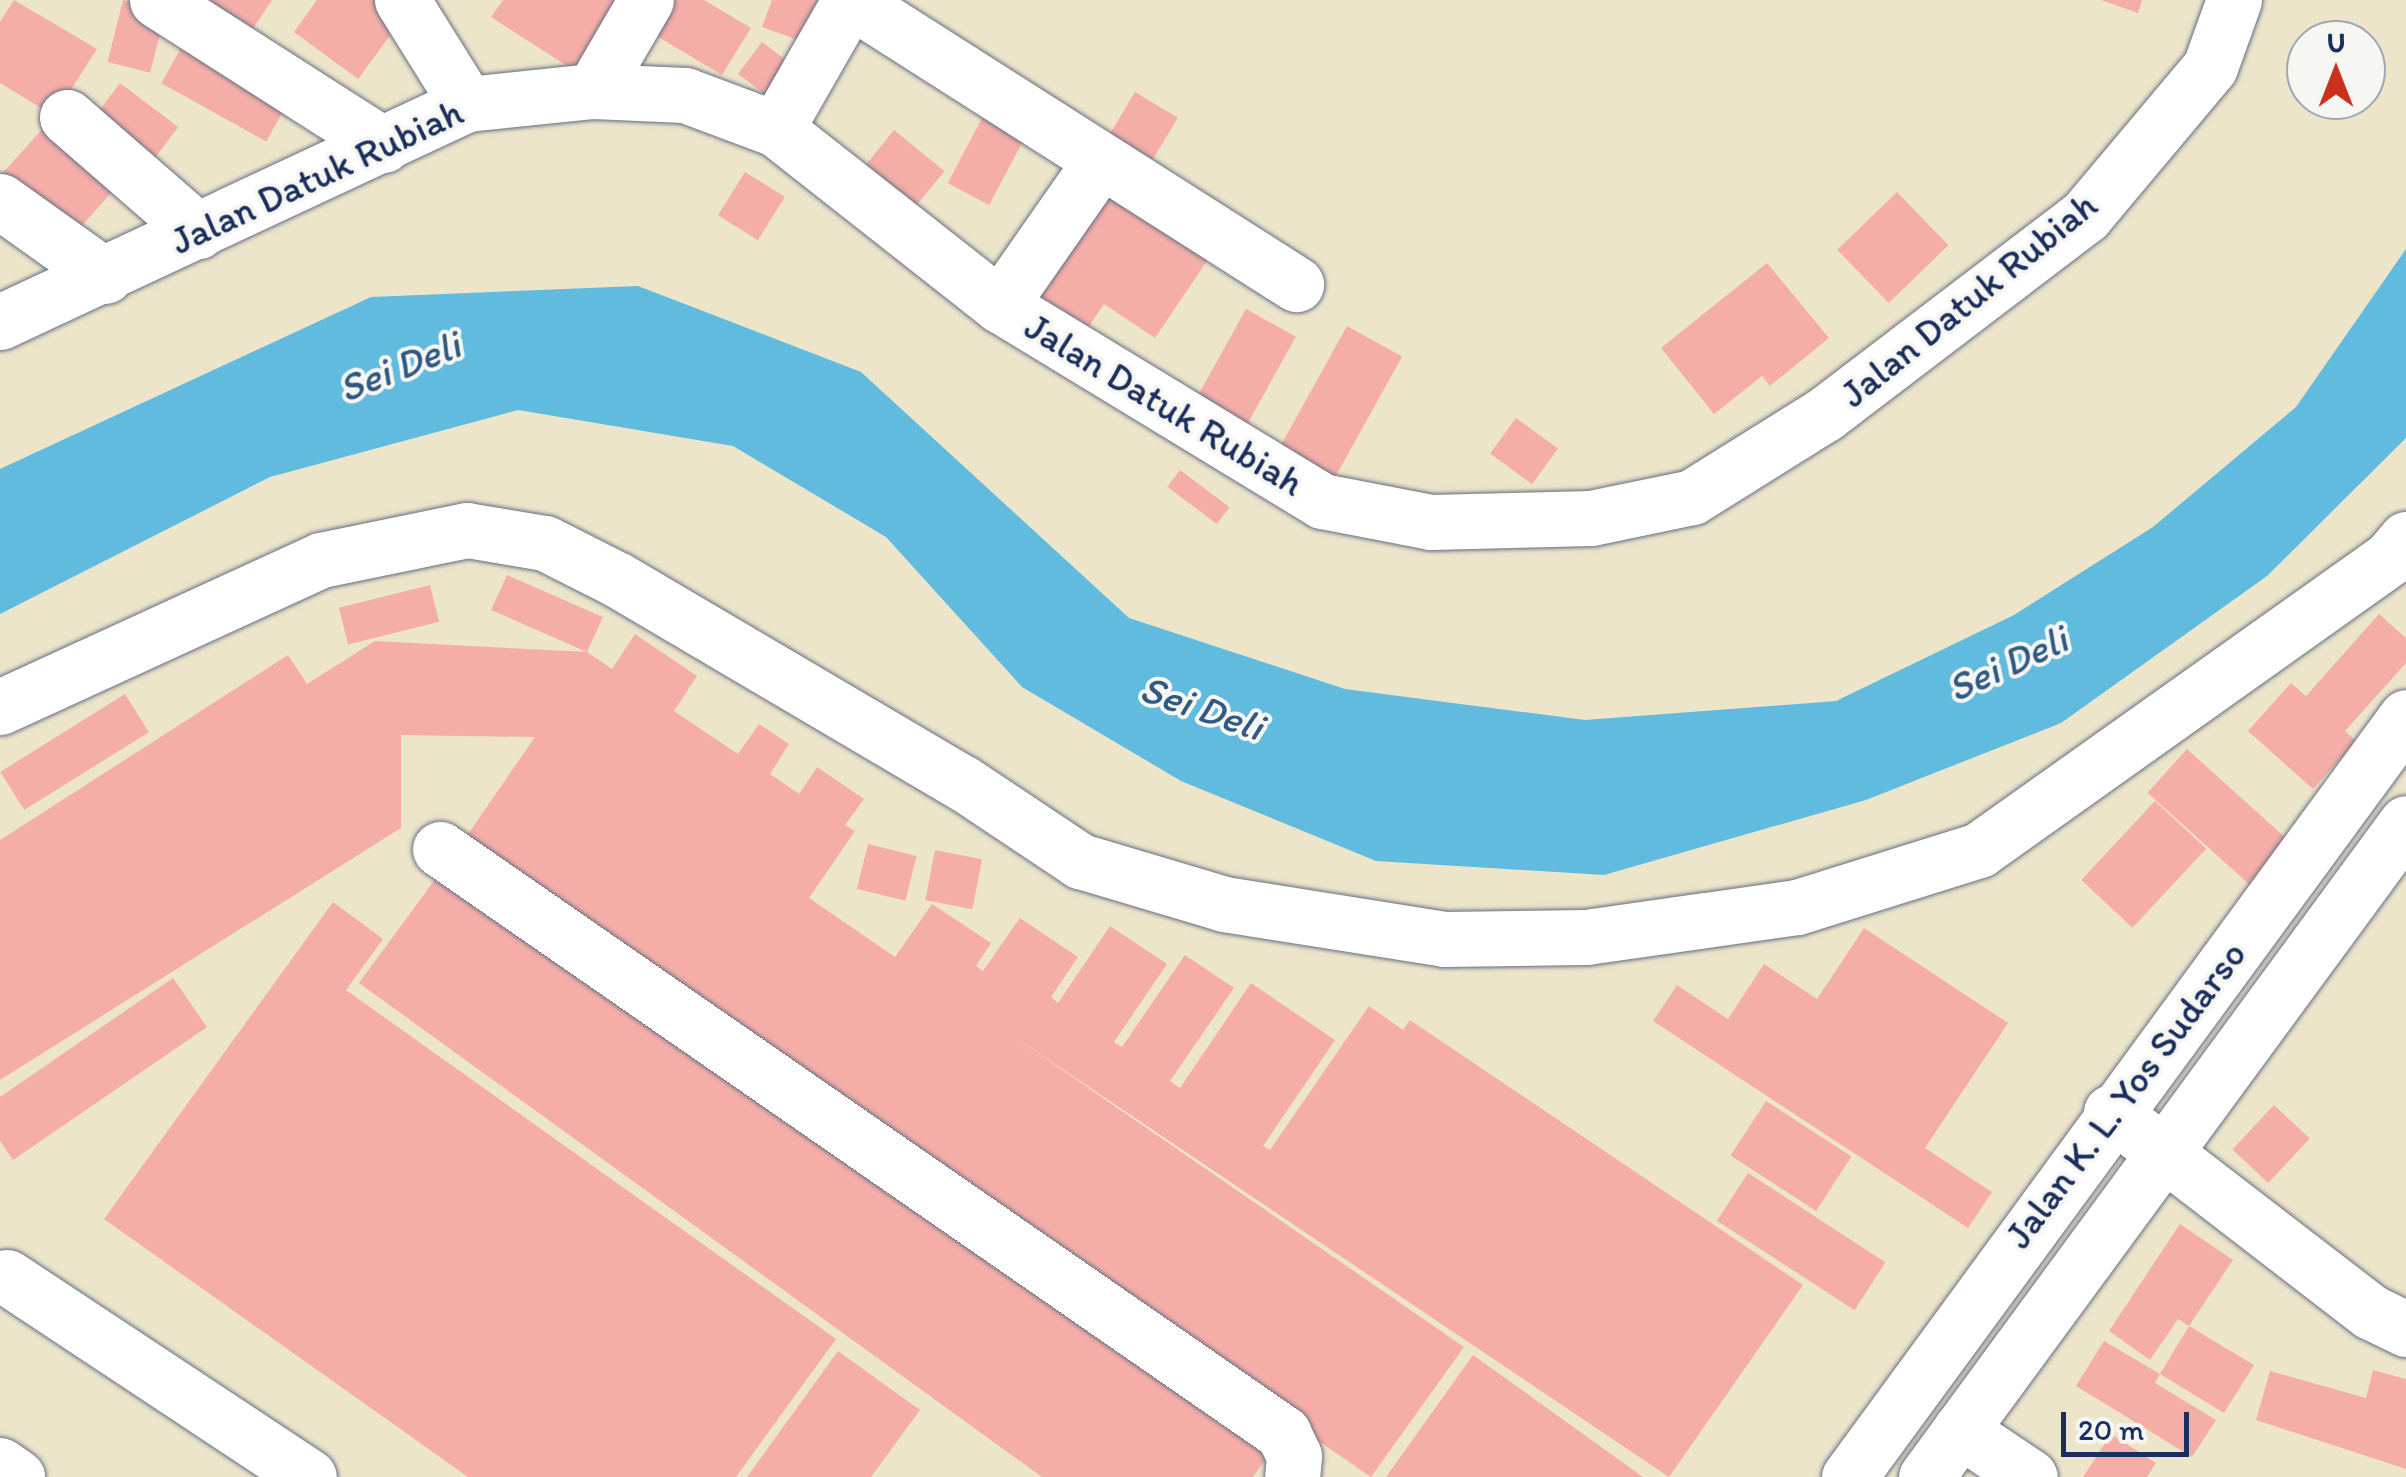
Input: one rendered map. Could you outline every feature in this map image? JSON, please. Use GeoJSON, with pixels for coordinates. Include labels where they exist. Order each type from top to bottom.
{"type":"FeatureCollection","features":[{"type":"Feature","properties":{"kind":"main road"},"geometry":{"type":"LineString","coordinates":[[158,0],[384,144]]}},
{"type":"Feature","properties":{"kind":"main road"},"geometry":{"type":"LineString","coordinates":[[402,0],[467,104]]}},
{"type":"Feature","properties":{"kind":"main road"},"geometry":{"type":"LineString","coordinates":[[593,91],[646,0]]}},
{"type":"Feature","properties":{"kind":"main road"},"geometry":{"type":"LineString","coordinates":[[776,129],[850,0],[1099,163],[1296,284]]}},
{"type":"Feature","properties":{"kind":"main road","name":"Jalan Datuk Rubiah"},"geometry":{"type":"LineString","coordinates":[[0,322],[106,276],[467,104],[593,91],[685,94],[776,129],[1000,304],[1322,501],[1431,522],[1591,518],[1692,497],[1826,414],[2084,216],[2210,67],[2234,0]]}},
{"type":"Feature","properties":{"kind":"main road"},"geometry":{"type":"LineString","coordinates":[[66,117],[198,231]]}},
{"type":"Feature","properties":{"kind":"main road"},"geometry":{"type":"LineString","coordinates":[[1000,304],[1099,163]]}},
{"type":"Feature","properties":{"kind":"main road"},"geometry":{"type":"LineString","coordinates":[[0,201],[106,276]]}},
{"type":"Feature","properties":{"kind":"main road"},"geometry":{"type":"LineString","coordinates":[[0,708],[321,560],[467,530],[545,544],[618,580],[963,783],[1080,861],[1224,904],[1444,939],[1586,937],[1797,907],[1979,850],[2390,558],[2406,538]]}},
{"type":"Feature","properties":{"kind":"main road","name":"Jalan K. L. Yos Sudarso"},"geometry":{"type":"LineString","coordinates":[[1850,1477],[2111,1112],[2406,717]]}},
{"type":"Feature","properties":{"kind":"main road","name":"Jalan K. L. Yos Sudarso"},"geometry":{"type":"LineString","coordinates":[[1926,1477],[2406,823]]}},
{"type":"Feature","properties":{"kind":"main road"},"geometry":{"type":"LineString","coordinates":[[440,849],[1283,1433],[1294,1456],[1292,1477]]}},
{"type":"Feature","properties":{"kind":"main road"},"geometry":{"type":"LineString","coordinates":[[2111,1112],[2370,1312],[2406,1329]]}},
{"type":"Feature","properties":{"kind":"main road"},"geometry":{"type":"LineString","coordinates":[[7,1276],[309,1477]]}},
{"type":"Feature","properties":{"kind":"main road"},"geometry":{"type":"LineString","coordinates":[[1960,1430],[2030,1477]]}},
{"type":"Feature","properties":{"kind":"main road"},"geometry":{"type":"LineString","coordinates":[[0,1465],[16,1477]]}},
{"type":"Feature","properties":{"kind":"water","name":"Sei Deli"},"geometry":{"type":"Polygon","coordinates":[[[2406,249],[2406,438],[2267,576],[2061,723],[1866,800],[1604,875],[1376,861],[1181,781],[1022,687],[886,537],[733,446],[518,410],[270,477],[0,614],[0,469],[371,297],[638,286],[861,372],[1129,618],[1345,689],[1585,720],[1836,701],[2014,615],[2153,527],[2296,407],[2406,249]]]}},
{"type":"Feature","properties":{"kind":"building"},"geometry":{"type":"Polygon","coordinates":[[[14,0],[97,49],[54,116],[0,83],[0,22],[14,0]]]}},
{"type":"Feature","properties":{"kind":"building"},"geometry":{"type":"Polygon","coordinates":[[[123,0],[166,11],[150,73],[108,62],[123,0]]]}},
{"type":"Feature","properties":{"kind":"building"},"geometry":{"type":"Polygon","coordinates":[[[188,0],[272,0],[246,39],[188,0]]]}},
{"type":"Feature","properties":{"kind":"building"},"geometry":{"type":"Polygon","coordinates":[[[317,0],[378,0],[403,18],[358,79],[294,32],[317,0]]]}},
{"type":"Feature","properties":{"kind":"building"},"geometry":{"type":"Polygon","coordinates":[[[503,0],[626,0],[578,73],[491,17],[503,0]]]}},
{"type":"Feature","properties":{"kind":"building"},"geometry":{"type":"Polygon","coordinates":[[[676,0],[704,0],[751,28],[722,75],[655,35],[676,0]]]}},
{"type":"Feature","properties":{"kind":"building"},"geometry":{"type":"Polygon","coordinates":[[[772,0],[825,0],[809,44],[762,27],[772,0]]]}},
{"type":"Feature","properties":{"kind":"building"},"geometry":{"type":"Polygon","coordinates":[[[2101,0],[2142,0],[2138,13],[2101,0]]]}},
{"type":"Feature","properties":{"kind":"building"},"geometry":{"type":"Polygon","coordinates":[[[187,37],[292,95],[266,142],[161,83],[187,37]]]}},
{"type":"Feature","properties":{"kind":"building"},"geometry":{"type":"Polygon","coordinates":[[[762,42],[799,70],[775,102],[738,74],[762,42]]]}},
{"type":"Feature","properties":{"kind":"building"},"geometry":{"type":"Polygon","coordinates":[[[120,83],[178,127],[147,168],[89,125],[120,83]]]}},
{"type":"Feature","properties":{"kind":"building"},"geometry":{"type":"Polygon","coordinates":[[[1135,92],[1178,118],[1153,160],[1110,134],[1135,92]]]}},
{"type":"Feature","properties":{"kind":"building"},"geometry":{"type":"Polygon","coordinates":[[[988,107],[1029,129],[989,205],[948,183],[988,107]]]}},
{"type":"Feature","properties":{"kind":"building"},"geometry":{"type":"Polygon","coordinates":[[[54,116],[124,179],[70,239],[0,176],[54,116]]]}},
{"type":"Feature","properties":{"kind":"building"},"geometry":{"type":"Polygon","coordinates":[[[894,130],[945,171],[911,213],[860,172],[894,130]]]}},
{"type":"Feature","properties":{"kind":"building"},"geometry":{"type":"Polygon","coordinates":[[[745,172],[785,197],[758,240],[718,215],[745,172]]]}},
{"type":"Feature","properties":{"kind":"building"},"geometry":{"type":"Polygon","coordinates":[[[1105,184],[1211,255],[1155,338],[1104,304],[1087,329],[1032,292],[1105,184]]]}},
{"type":"Feature","properties":{"kind":"building"},"geometry":{"type":"Polygon","coordinates":[[[1897,192],[1948,245],[1889,303],[1837,250],[1897,192]]]}},
{"type":"Feature","properties":{"kind":"building"},"geometry":{"type":"Polygon","coordinates":[[[1767,263],[1829,338],[1770,386],[1762,376],[1714,414],[1661,348],[1767,263]]]}},
{"type":"Feature","properties":{"kind":"building"},"geometry":{"type":"Polygon","coordinates":[[[1246,309],[1296,337],[1242,435],[1192,407],[1246,309]]]}},
{"type":"Feature","properties":{"kind":"building"},"geometry":{"type":"Polygon","coordinates":[[[1347,326],[1402,357],[1334,479],[1279,448],[1347,326]]]}},
{"type":"Feature","properties":{"kind":"building"},"geometry":{"type":"Polygon","coordinates":[[[1516,418],[1558,449],[1532,484],[1490,454],[1516,418]]]}},
{"type":"Feature","properties":{"kind":"building"},"geometry":{"type":"Polygon","coordinates":[[[1180,470],[1230,507],[1217,524],[1167,487],[1180,470]]]}},
{"type":"Feature","properties":{"kind":"building"},"geometry":{"type":"Polygon","coordinates":[[[507,575],[603,617],[587,652],[491,610],[507,575]]]}},
{"type":"Feature","properties":{"kind":"building"},"geometry":{"type":"Polygon","coordinates":[[[430,585],[439,622],[348,645],[339,608],[430,585]]]}},
{"type":"Feature","properties":{"kind":"building"},"geometry":{"type":"Polygon","coordinates":[[[2379,614],[2406,638],[2406,663],[2345,731],[2356,741],[2313,789],[2248,731],[2291,683],[2306,696],[2379,614]]]}},
{"type":"Feature","properties":{"kind":"building"},"geometry":{"type":"Polygon","coordinates":[[[635,634],[697,676],[674,711],[738,754],[759,724],[789,744],[770,774],[799,794],[817,767],[864,799],[845,825],[855,831],[809,898],[895,957],[932,904],[991,943],[976,966],[983,971],[1020,918],[1078,957],[1051,997],[1058,1003],[1110,926],[1167,964],[1114,1042],[1122,1047],[1185,955],[1234,988],[1170,1081],[1180,1088],[1251,983],[1335,1040],[1263,1146],[1270,1150],[1369,1006],[1403,1030],[1410,1020],[1803,1285],[1669,1477],[1019,1040],[1464,1347],[1371,1477],[457,850],[535,737],[401,735],[401,828],[0,1080],[0,840],[288,655],[307,684],[375,641],[587,652],[612,669],[635,634]]]}},
{"type":"Feature","properties":{"kind":"building"},"geometry":{"type":"Polygon","coordinates":[[[125,694],[149,732],[24,810],[0,772],[125,694]]]}},
{"type":"Feature","properties":{"kind":"building"},"geometry":{"type":"Polygon","coordinates":[[[2187,749],[2291,843],[2252,887],[2148,793],[2187,749]]]}},
{"type":"Feature","properties":{"kind":"building"},"geometry":{"type":"Polygon","coordinates":[[[2155,801],[2206,849],[2133,928],[2081,880],[2155,801]]]}},
{"type":"Feature","properties":{"kind":"building"},"geometry":{"type":"Polygon","coordinates":[[[868,844],[917,856],[905,901],[857,889],[868,844]]]}},
{"type":"Feature","properties":{"kind":"building"},"geometry":{"type":"Polygon","coordinates":[[[935,850],[982,859],[972,909],[925,900],[935,850]]]}},
{"type":"Feature","properties":{"kind":"building"},"geometry":{"type":"Polygon","coordinates":[[[447,863],[1268,1456],[1253,1477],[1042,1477],[359,983],[447,863]]]}},
{"type":"Feature","properties":{"kind":"building"},"geometry":{"type":"Polygon","coordinates":[[[333,902],[383,939],[346,990],[836,1339],[736,1477],[468,1477],[104,1219],[333,902]]]}},
{"type":"Feature","properties":{"kind":"building"},"geometry":{"type":"Polygon","coordinates":[[[1864,928],[2008,1023],[1925,1148],[1992,1192],[1968,1228],[1653,1021],[1677,985],[1728,1019],[1764,964],[1817,999],[1864,928]]]}},
{"type":"Feature","properties":{"kind":"building"},"geometry":{"type":"Polygon","coordinates":[[[173,978],[207,1027],[13,1160],[0,1141],[0,1097],[173,978]]]}},
{"type":"Feature","properties":{"kind":"building"},"geometry":{"type":"Polygon","coordinates":[[[1766,1101],[1852,1157],[1816,1211],[1731,1156],[1766,1101]]]}},
{"type":"Feature","properties":{"kind":"building"},"geometry":{"type":"Polygon","coordinates":[[[2274,1105],[2310,1138],[2268,1183],[2232,1150],[2274,1105]]]}},
{"type":"Feature","properties":{"kind":"building"},"geometry":{"type":"Polygon","coordinates":[[[1748,1173],[1886,1262],[1854,1310],[1717,1221],[1748,1173]]]}},
{"type":"Feature","properties":{"kind":"building"},"geometry":{"type":"Polygon","coordinates":[[[2180,1224],[2233,1260],[2189,1326],[2178,1319],[2150,1360],[2109,1331],[2180,1224]]]}},
{"type":"Feature","properties":{"kind":"building"},"geometry":{"type":"Polygon","coordinates":[[[2189,1326],[2254,1365],[2224,1413],[2160,1374],[2189,1326]]]}},
{"type":"Feature","properties":{"kind":"building"},"geometry":{"type":"Polygon","coordinates":[[[2104,1341],[2160,1374],[2155,1383],[2216,1420],[2192,1457],[2076,1386],[2104,1341]]]}},
{"type":"Feature","properties":{"kind":"building"},"geometry":{"type":"Polygon","coordinates":[[[838,1351],[920,1410],[871,1477],[747,1477],[838,1351]]]}},
{"type":"Feature","properties":{"kind":"building"},"geometry":{"type":"Polygon","coordinates":[[[1473,1355],[1643,1477],[1386,1477],[1473,1355]]]}},
{"type":"Feature","properties":{"kind":"building"},"geometry":{"type":"Polygon","coordinates":[[[2373,1370],[2406,1379],[2406,1469],[2256,1420],[2270,1371],[2366,1398],[2373,1370]]]}},
{"type":"Feature","properties":{"kind":"building"},"geometry":{"type":"Polygon","coordinates":[[[2111,1434],[2156,1463],[2147,1477],[2083,1477],[2111,1434]]]}}]}
